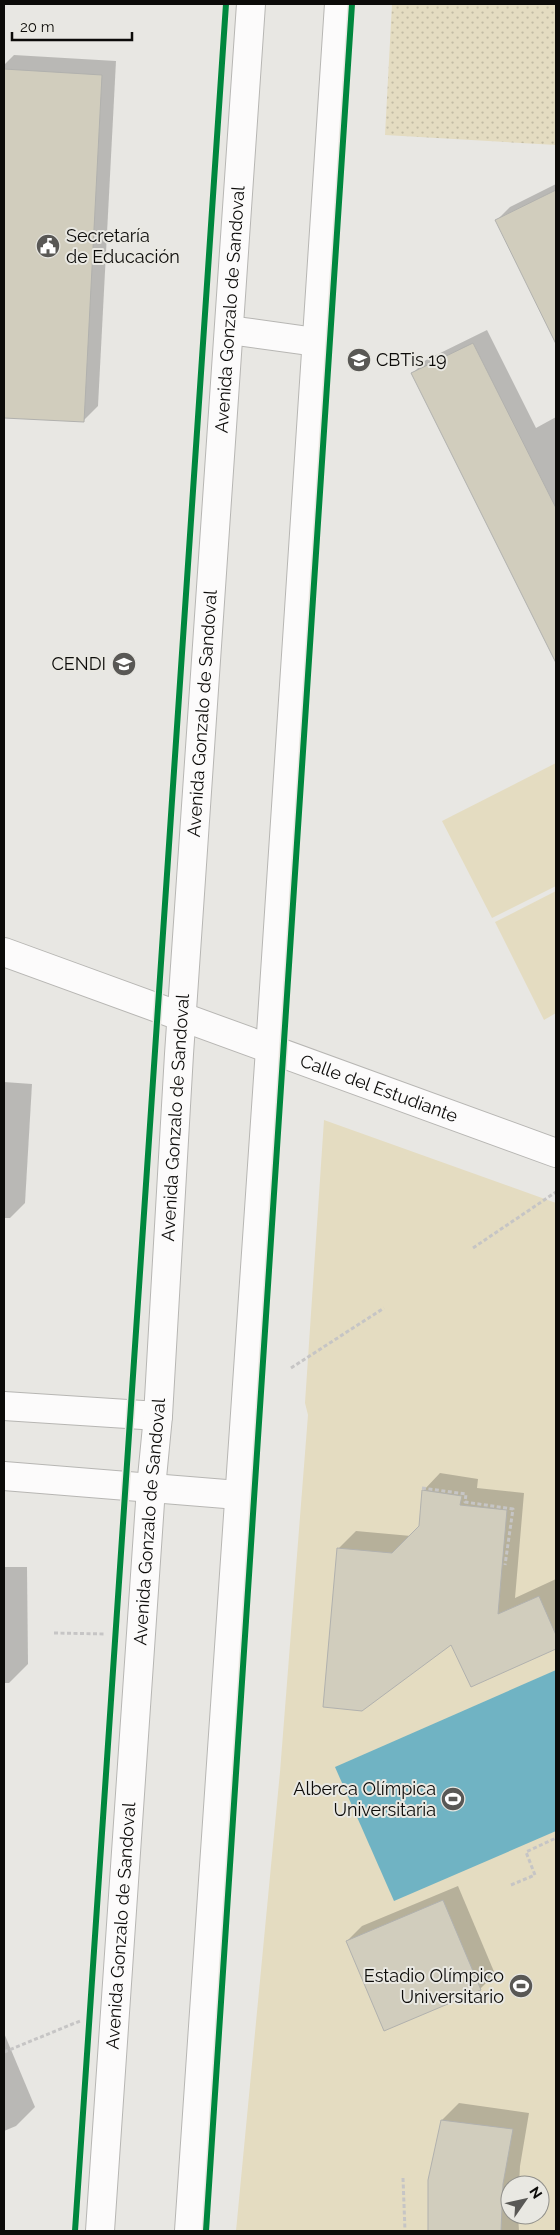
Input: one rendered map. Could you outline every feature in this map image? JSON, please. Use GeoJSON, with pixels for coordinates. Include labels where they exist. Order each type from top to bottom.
{"type":"FeatureCollection","features":[{"type":"Feature","properties":{"kind":"main road","name":"Avenida Gonzalo de Sandoval"},"geometry":{"type":"LineString","coordinates":[[100,2231],[151,1488],[158,1416],[182,1017],[251,4]]}},
{"type":"Feature","properties":{"kind":"main road"},"geometry":{"type":"LineString","coordinates":[[189,2231],[339,4]]}},
{"type":"Feature","properties":{"kind":"main road"},"geometry":{"type":"LineString","coordinates":[[229,330],[316,342]]}},
{"type":"Feature","properties":{"kind":"main road","name":"Calle del Estudiante"},"geometry":{"type":"LineString","coordinates":[[4,952],[556,1153]]}},
{"type":"Feature","properties":{"kind":"main road"},"geometry":{"type":"LineString","coordinates":[[4,1406],[158,1416]]}},
{"type":"Feature","properties":{"kind":"main road"},"geometry":{"type":"LineString","coordinates":[[4,1476],[238,1494]]}},
{"type":"Feature","properties":{"kind":"path"},"geometry":{"type":"LineString","coordinates":[[473,1248],[556,1192]]}},
{"type":"Feature","properties":{"kind":"path"},"geometry":{"type":"LineString","coordinates":[[291,1368],[384,1308]]}},
{"type":"Feature","properties":{"kind":"path"},"geometry":{"type":"LineString","coordinates":[[422,1488],[466,1494],[465,1502],[512,1509],[505,1565]]}},
{"type":"Feature","properties":{"kind":"path"},"geometry":{"type":"LineString","coordinates":[[54,1633],[141,1635]]}},
{"type":"Feature","properties":{"kind":"path"},"geometry":{"type":"LineString","coordinates":[[511,1885],[535,1875],[526,1852],[556,1838]]}},
{"type":"Feature","properties":{"kind":"path"},"geometry":{"type":"LineString","coordinates":[[4,2052],[115,2008]]}},
{"type":"Feature","properties":{"kind":"path"},"geometry":{"type":"LineString","coordinates":[[403,2178],[405,2231]]}},
{"type":"Feature","properties":{"kind":"shaded area"},"geometry":{"type":"Polygon","coordinates":[[[392,4],[556,4],[556,145],[385,135],[392,4]]]}},
{"type":"Feature","properties":{"kind":"shaded area"},"geometry":{"type":"Polygon","coordinates":[[[556,763],[556,886],[492,918],[442,821],[556,763]]]}},
{"type":"Feature","properties":{"kind":"shaded area"},"geometry":{"type":"Polygon","coordinates":[[[556,891],[556,1013],[544,1020],[495,922],[556,891]]]}},
{"type":"Feature","properties":{"kind":"shaded area"},"geometry":{"type":"Polygon","coordinates":[[[324,1120],[556,1203],[556,2231],[236,2231],[280,1772],[308,1415],[305,1403],[324,1120]]]}},
{"type":"Feature","properties":{"kind":"water","name":"Alberca Olímpica Universitaria"},"geometry":{"type":"Polygon","coordinates":[[[556,1670],[556,1831],[394,1901],[335,1767],[556,1670]]]}},
{"type":"Feature","properties":{"kind":"building","name":"Secretaría de Educación"},"geometry":{"type":"Polygon","coordinates":[[[4,69],[102,75],[84,422],[4,418],[4,69]]]}},
{"type":"Feature","properties":{"kind":"building"},"geometry":{"type":"Polygon","coordinates":[[[556,190],[556,344],[495,220],[556,190]]]}},
{"type":"Feature","properties":{"kind":"building"},"geometry":{"type":"Polygon","coordinates":[[[473,343],[556,508],[556,663],[411,373],[473,343]]]}},
{"type":"Feature","properties":{"kind":"building"},"geometry":{"type":"Polygon","coordinates":[[[422,1490],[462,1496],[460,1505],[507,1510],[498,1614],[539,1596],[556,1635],[556,1649],[471,1687],[451,1645],[362,1711],[323,1707],[337,1548],[392,1553],[419,1526],[422,1490]]]}},
{"type":"Feature","properties":{"kind":"building"},"geometry":{"type":"Polygon","coordinates":[[[443,1900],[481,1990],[384,2031],[346,1941],[443,1900]]]}},
{"type":"Feature","properties":{"kind":"building"},"geometry":{"type":"Polygon","coordinates":[[[441,2120],[513,2129],[505,2175],[500,2175],[501,2231],[428,2231],[428,2180],[441,2120]]]}},
{"type":"Feature","properties":{"kind":"cycle path"},"geometry":{"type":"LineString","coordinates":[[75,2231],[226,4]]}},
{"type":"Feature","properties":{"kind":"cycle path"},"geometry":{"type":"LineString","coordinates":[[206,2231],[352,4]]}},
{"type":"Feature","properties":{"kind":"place","name":"Secretaría de Educación"},"geometry":{"type":"Point","coordinates":[48,246]}},
{"type":"Feature","properties":{"kind":"place","name":"CBTis 19"},"geometry":{"type":"Point","coordinates":[359,360]}},
{"type":"Feature","properties":{"kind":"place","name":"CENDI"},"geometry":{"type":"Point","coordinates":[124,664]}},
{"type":"Feature","properties":{"kind":"place","name":"Alberca Olímpica Universitaria"},"geometry":{"type":"Point","coordinates":[453,1799]}},
{"type":"Feature","properties":{"kind":"place","name":"Estadio Olímpico Universitario"},"geometry":{"type":"Point","coordinates":[521,1986]}}]}
